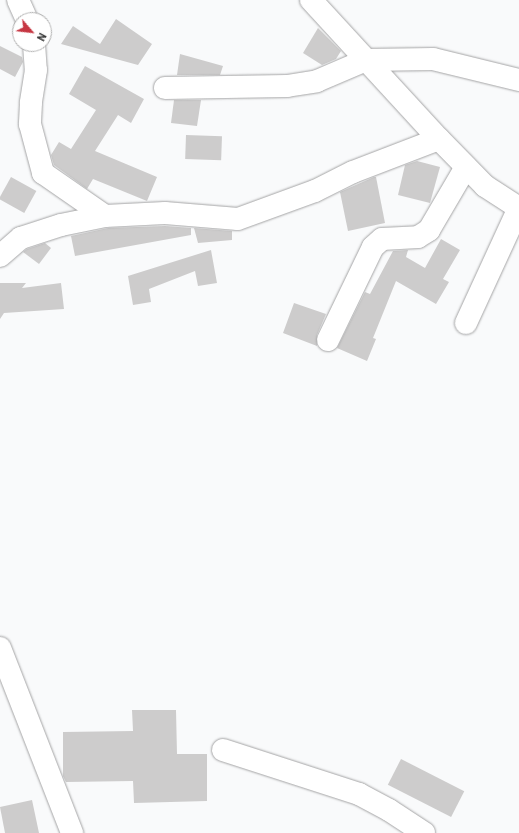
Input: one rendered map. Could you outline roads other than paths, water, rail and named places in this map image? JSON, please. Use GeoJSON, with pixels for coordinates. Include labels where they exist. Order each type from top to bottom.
{"type":"FeatureCollection","features":[{"type":"Feature","properties":{"kind":"street"},"geometry":{"type":"LineString","coordinates":[[18,0],[23,12]]}},
{"type":"Feature","properties":{"kind":"street"},"geometry":{"type":"LineString","coordinates":[[320,4],[366,60],[466,167],[485,186],[519,208],[466,324]]}},
{"type":"Feature","properties":{"kind":"street"},"geometry":{"type":"LineString","coordinates":[[35,52],[36,70],[30,103],[30,124],[43,173],[105,216]]}},
{"type":"Feature","properties":{"kind":"street"},"geometry":{"type":"LineString","coordinates":[[165,88],[287,86],[317,81],[366,60],[433,59],[519,80]]}},
{"type":"Feature","properties":{"kind":"street"},"geometry":{"type":"LineString","coordinates":[[0,256],[21,238],[61,225],[105,216],[165,213],[238,219],[315,191],[353,172],[440,139]]}},
{"type":"Feature","properties":{"kind":"street"},"geometry":{"type":"LineString","coordinates":[[328,340],[373,247],[382,239],[418,237],[428,230],[466,167]]}},
{"type":"Feature","properties":{"kind":"street"},"geometry":{"type":"LineString","coordinates":[[1,654],[72,833]]}},
{"type":"Feature","properties":{"kind":"street"},"geometry":{"type":"LineString","coordinates":[[223,750],[359,794],[389,810],[424,833]]}}]}
